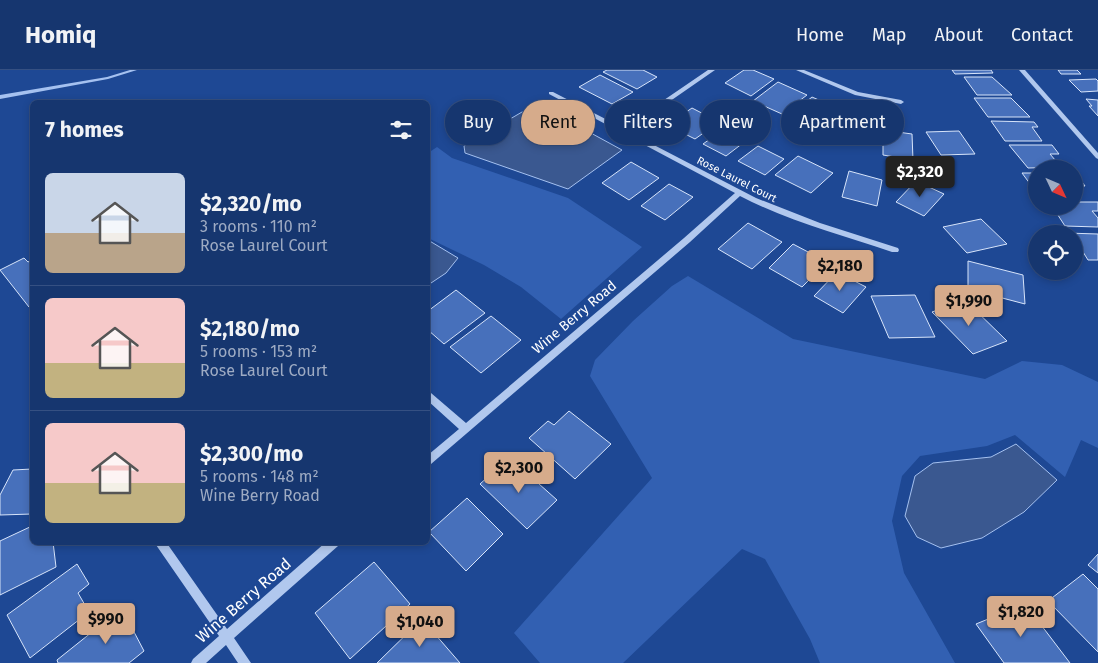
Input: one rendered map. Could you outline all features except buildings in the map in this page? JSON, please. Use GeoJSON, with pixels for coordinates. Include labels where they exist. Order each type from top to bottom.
{"type":"FeatureCollection","features":[{"type":"Feature","properties":{"kind":"street"},"geometry":{"type":"LineString","coordinates":[[668,100],[712,70]]}},
{"type":"Feature","properties":{"kind":"street"},"geometry":{"type":"LineString","coordinates":[[799,70],[856,94],[890,100]]}},
{"type":"Feature","properties":{"kind":"street"},"geometry":{"type":"LineString","coordinates":[[1022,70],[1098,157]]}},
{"type":"Feature","properties":{"kind":"street","name":"Rose Laurel Court"},"geometry":{"type":"LineString","coordinates":[[551,93],[605,120]]}},
{"type":"Feature","properties":{"kind":"street","name":"Rose Laurel Court"},"geometry":{"type":"LineString","coordinates":[[651,145],[739,193],[800,219],[895,250]]}},
{"type":"Feature","properties":{"kind":"street","name":"Wine Berry Road"},"geometry":{"type":"LineString","coordinates":[[430,459],[687,240],[739,193]]}},
{"type":"Feature","properties":{"kind":"street"},"geometry":{"type":"LineString","coordinates":[[430,398],[466,428]]}},
{"type":"Feature","properties":{"kind":"street"},"geometry":{"type":"LineString","coordinates":[[161,545],[245,663]]}},
{"type":"Feature","properties":{"kind":"street","name":"Wine Berry Road"},"geometry":{"type":"LineString","coordinates":[[197,663],[331,545]]}},
{"type":"Feature","properties":{"kind":"shaded area"},"geometry":{"type":"Polygon","coordinates":[[[521,113],[521,145],[595,145],[595,135],[605,141],[605,145],[613,145],[622,150],[568,189],[465,153],[464,146],[466,145],[511,145],[511,118],[521,113]]]}},
{"type":"Feature","properties":{"kind":"shaded area"},"geometry":{"type":"Polygon","coordinates":[[[437,147],[452,158],[568,198],[642,247],[561,319],[521,287],[484,265],[430,239],[430,152],[437,147]]]}},
{"type":"Feature","properties":{"kind":"shaded area"},"geometry":{"type":"Polygon","coordinates":[[[430,241],[458,258],[446,273],[430,284],[430,241]]]}},
{"type":"Feature","properties":{"kind":"shaded area"},"geometry":{"type":"Polygon","coordinates":[[[688,276],[793,339],[985,379],[1022,361],[1062,365],[1098,382],[1098,448],[1081,440],[1065,477],[1015,435],[987,446],[920,456],[902,476],[892,521],[904,573],[955,663],[820,663],[810,639],[765,559],[742,549],[623,663],[540,663],[514,633],[652,478],[590,376],[595,360],[633,321],[672,286],[688,276]]]}},
{"type":"Feature","properties":{"kind":"shaded area"},"geometry":{"type":"Polygon","coordinates":[[[1016,444],[1057,480],[1024,512],[982,538],[941,548],[917,537],[905,516],[915,476],[933,463],[991,457],[1016,444]]]}},
{"type":"Feature","properties":{"kind":"waterway"},"geometry":{"type":"LineString","coordinates":[[0,97],[108,78],[135,70]]}}]}
